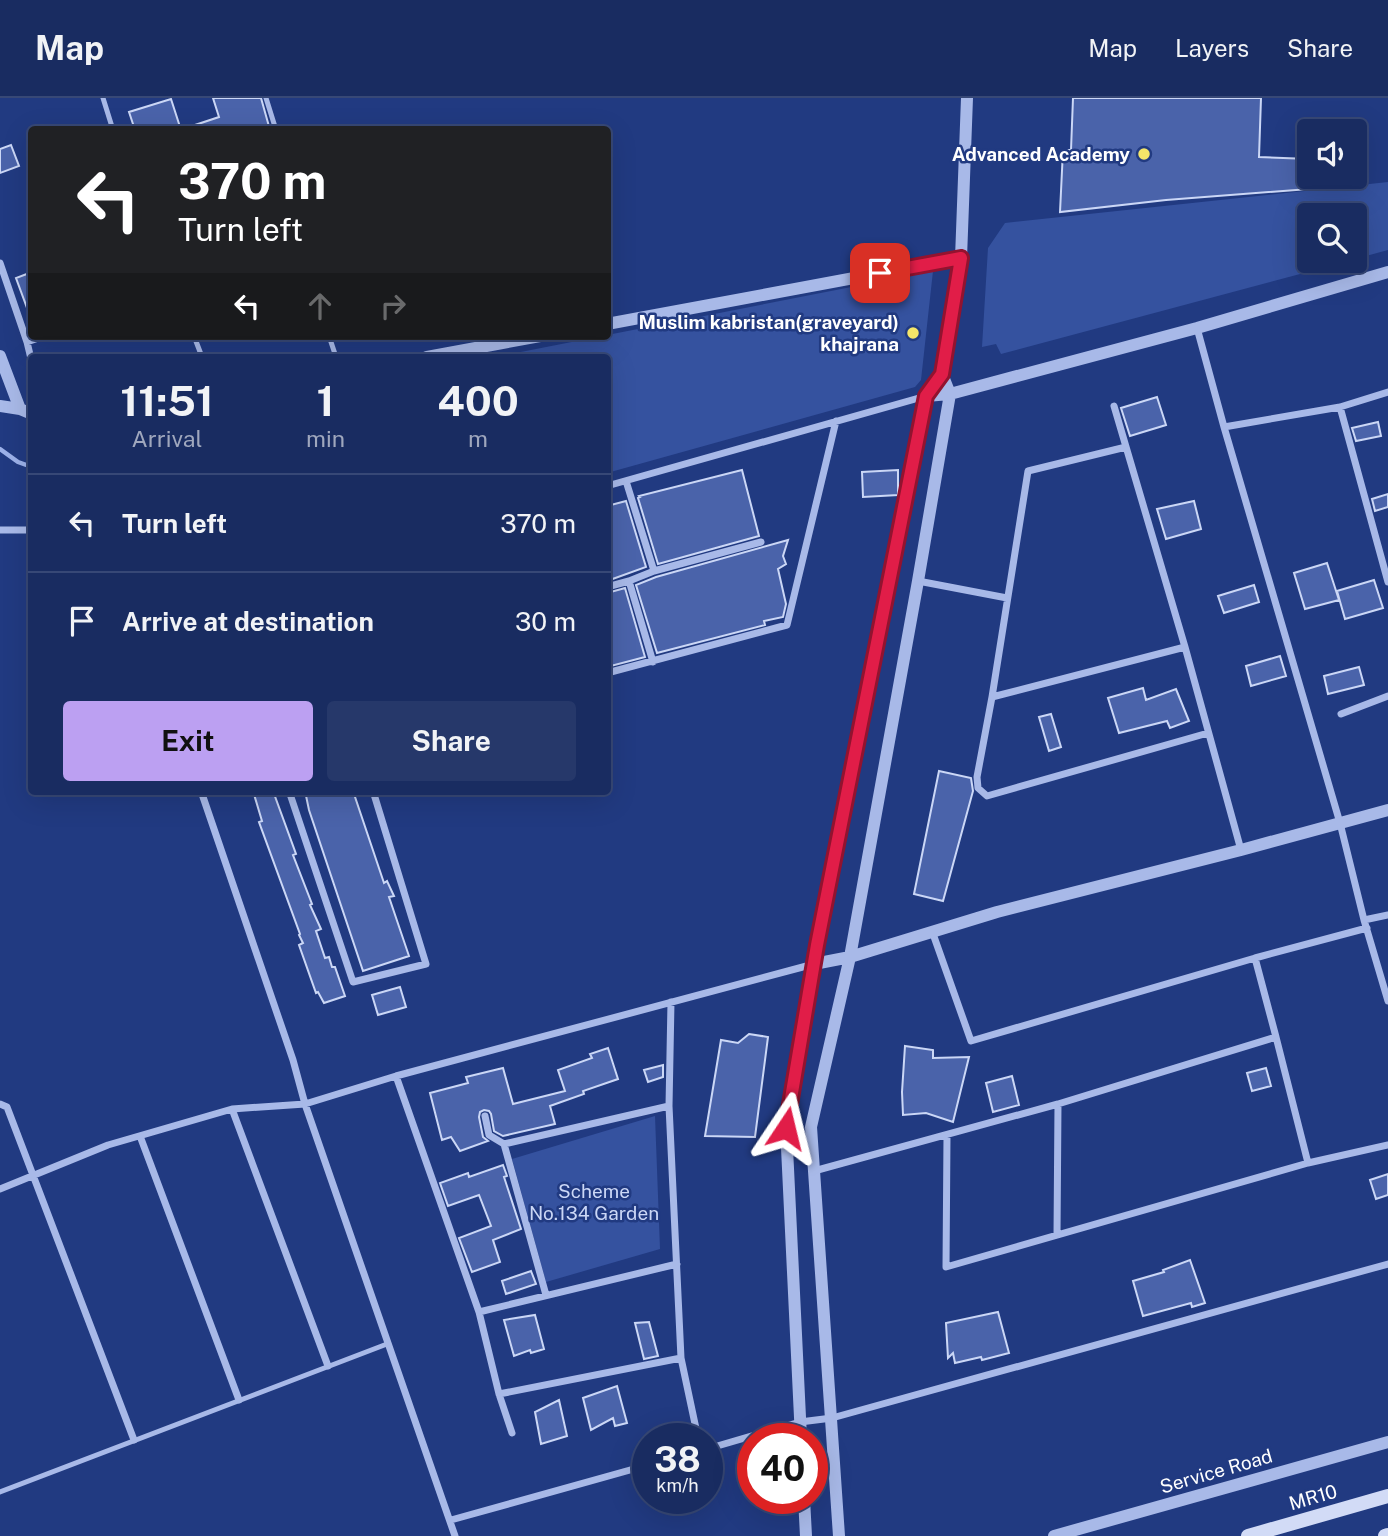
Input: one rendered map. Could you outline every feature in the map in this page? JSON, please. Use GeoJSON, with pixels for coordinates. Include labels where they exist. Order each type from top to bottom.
{"type":"FeatureCollection","features":[{"type":"Feature","properties":{"kind":"main road","name":"MR10"},"geometry":{"type":"LineString","coordinates":[[1248,1536],[1388,1496]]}},
{"type":"Feature","properties":{"kind":"street"},"geometry":{"type":"LineString","coordinates":[[800,1422],[786,1128],[814,964],[926,396],[942,374],[961,258],[967,98]]}},
{"type":"Feature","properties":{"kind":"street"},"geometry":{"type":"LineString","coordinates":[[611,323],[961,258]]}},
{"type":"Feature","properties":{"kind":"street"},"geometry":{"type":"LineString","coordinates":[[0,263],[30,354]]}},
{"type":"Feature","properties":{"kind":"street"},"geometry":{"type":"LineString","coordinates":[[611,485],[926,396],[950,394],[1197,328],[1388,272]]}},
{"type":"Feature","properties":{"kind":"street"},"geometry":{"type":"LineString","coordinates":[[1197,328],[1340,823],[1365,924],[1388,1000]]}},
{"type":"Feature","properties":{"kind":"street"},"geometry":{"type":"LineString","coordinates":[[27,342],[33,340]]}},
{"type":"Feature","properties":{"kind":"street"},"geometry":{"type":"LineString","coordinates":[[443,354],[518,340]]}},
{"type":"Feature","properties":{"kind":"street"},"geometry":{"type":"LineString","coordinates":[[0,356],[26,412]]}},
{"type":"Feature","properties":{"kind":"street"},"geometry":{"type":"LineString","coordinates":[[839,1536],[811,1127],[850,957],[918,581],[950,394],[942,374]]}},
{"type":"Feature","properties":{"kind":"street"},"geometry":{"type":"LineString","coordinates":[[1224,427],[1340,407],[1388,392]]}},
{"type":"Feature","properties":{"kind":"street"},"geometry":{"type":"LineString","coordinates":[[0,405],[26,412]]}},
{"type":"Feature","properties":{"kind":"street"},"geometry":{"type":"LineString","coordinates":[[1114,406],[1241,850]]}},
{"type":"Feature","properties":{"kind":"street"},"geometry":{"type":"LineString","coordinates":[[1340,407],[1388,582]]}},
{"type":"Feature","properties":{"kind":"street"},"geometry":{"type":"LineString","coordinates":[[611,672],[787,625],[836,421]]}},
{"type":"Feature","properties":{"kind":"street"},"geometry":{"type":"LineString","coordinates":[[1126,447],[1028,471],[977,777],[978,789],[987,796],[1208,733]]}},
{"type":"Feature","properties":{"kind":"street"},"geometry":{"type":"LineString","coordinates":[[626,481],[654,571]]}},
{"type":"Feature","properties":{"kind":"street"},"geometry":{"type":"LineString","coordinates":[[0,530],[28,530]]}},
{"type":"Feature","properties":{"kind":"street"},"geometry":{"type":"LineString","coordinates":[[611,586],[654,571],[761,542]]}},
{"type":"Feature","properties":{"kind":"street"},"geometry":{"type":"LineString","coordinates":[[629,581],[653,662]]}},
{"type":"Feature","properties":{"kind":"street"},"geometry":{"type":"LineString","coordinates":[[918,581],[1007,598]]}},
{"type":"Feature","properties":{"kind":"street"},"geometry":{"type":"LineString","coordinates":[[992,697],[1185,647]]}},
{"type":"Feature","properties":{"kind":"street"},"geometry":{"type":"LineString","coordinates":[[1341,715],[1388,696]]}},
{"type":"Feature","properties":{"kind":"street"},"geometry":{"type":"LineString","coordinates":[[202,795],[289,1047],[305,1104],[455,1536]]}},
{"type":"Feature","properties":{"kind":"street"},"geometry":{"type":"LineString","coordinates":[[290,795],[353,982],[426,964],[374,795]]}},
{"type":"Feature","properties":{"kind":"street"},"geometry":{"type":"LineString","coordinates":[[0,1189],[108,1145],[232,1110],[305,1104],[396,1076],[814,964],[850,957],[997,912],[1388,810]]}},
{"type":"Feature","properties":{"kind":"street"},"geometry":{"type":"LineString","coordinates":[[932,931],[971,1041],[1255,958],[1388,915]]}},
{"type":"Feature","properties":{"kind":"street"},"geometry":{"type":"LineString","coordinates":[[1255,958],[1308,1163]]}},
{"type":"Feature","properties":{"kind":"street"},"geometry":{"type":"LineString","coordinates":[[671,1002],[669,1106],[681,1358],[695,1423]]}},
{"type":"Feature","properties":{"kind":"street"},"geometry":{"type":"LineString","coordinates":[[814,1171],[1058,1104],[1276,1037]]}},
{"type":"Feature","properties":{"kind":"street"},"geometry":{"type":"LineString","coordinates":[[396,1076],[479,1312],[499,1394],[512,1433]]}},
{"type":"Feature","properties":{"kind":"street"},"geometry":{"type":"LineString","coordinates":[[0,1104],[6,1107],[134,1440]]}},
{"type":"Feature","properties":{"kind":"street"},"geometry":{"type":"LineString","coordinates":[[1057,1235],[1058,1104]]}},
{"type":"Feature","properties":{"kind":"street"},"geometry":{"type":"LineString","coordinates":[[504,1144],[669,1106]]}},
{"type":"Feature","properties":{"kind":"street"},"geometry":{"type":"LineString","coordinates":[[232,1110],[328,1366]]}},
{"type":"Feature","properties":{"kind":"street"},"geometry":{"type":"LineString","coordinates":[[485,1116],[489,1135],[504,1144],[546,1295]]}},
{"type":"Feature","properties":{"kind":"street"},"geometry":{"type":"LineString","coordinates":[[140,1136],[239,1400]]}},
{"type":"Feature","properties":{"kind":"street"},"geometry":{"type":"LineString","coordinates":[[947,1136],[946,1267],[1308,1163],[1388,1145]]}},
{"type":"Feature","properties":{"kind":"street"},"geometry":{"type":"LineString","coordinates":[[479,1312],[677,1264]]}},
{"type":"Feature","properties":{"kind":"street"},"geometry":{"type":"LineString","coordinates":[[723,1444],[800,1422],[832,1418],[1388,1264]]}},
{"type":"Feature","properties":{"kind":"street"},"geometry":{"type":"LineString","coordinates":[[499,1394],[681,1358]]}},
{"type":"Feature","properties":{"kind":"street","name":"Service Road"},"geometry":{"type":"LineString","coordinates":[[1054,1536],[1388,1442]]}},
{"type":"Feature","properties":{"kind":"street"},"geometry":{"type":"LineString","coordinates":[[451,1520],[632,1469]]}},
{"type":"Feature","properties":{"kind":"street"},"geometry":{"type":"LineString","coordinates":[[805,1514],[806,1536]]}},
{"type":"Feature","properties":{"kind":"lane"},"geometry":{"type":"LineString","coordinates":[[103,98],[112,126]]}},
{"type":"Feature","properties":{"kind":"lane"},"geometry":{"type":"LineString","coordinates":[[266,98],[275,126]]}},
{"type":"Feature","properties":{"kind":"lane"},"geometry":{"type":"LineString","coordinates":[[0,1492],[387,1343]]}},
{"type":"Feature","properties":{"kind":"green space"},"geometry":{"type":"Polygon","coordinates":[[[1388,182],[1388,250],[1367,256],[1367,203],[1297,203],[1297,273],[1304,273],[1001,354],[996,344],[982,347],[988,248],[1005,223],[1323,189],[1367,189],[1367,184],[1388,182]]]}},
{"type":"Feature","properties":{"kind":"green space"},"geometry":{"type":"Polygon","coordinates":[[[933,271],[921,380],[915,387],[611,472],[611,354],[510,354],[582,340],[611,340],[611,334],[933,271]]]}},
{"type":"Feature","properties":{"kind":"green space","name":"Scheme No.134 Garden"},"geometry":{"type":"Polygon","coordinates":[[[655,1116],[660,1249],[546,1282],[512,1159],[655,1116]]]}},
{"type":"Feature","properties":{"kind":"building"},"geometry":{"type":"Polygon","coordinates":[[[213,98],[261,98],[269,126],[192,126],[219,117],[213,98]]]}},
{"type":"Feature","properties":{"kind":"building"},"geometry":{"type":"Polygon","coordinates":[[[1073,98],[1261,98],[1259,157],[1297,159],[1297,189],[1309,189],[1166,200],[1060,212],[1063,150],[1071,150],[1073,98]]]}},
{"type":"Feature","properties":{"kind":"building"},"geometry":{"type":"Polygon","coordinates":[[[171,99],[180,126],[134,126],[129,112],[171,99]]]}},
{"type":"Feature","properties":{"kind":"building"},"geometry":{"type":"Polygon","coordinates":[[[11,145],[19,166],[0,173],[0,149],[11,145]]]}},
{"type":"Feature","properties":{"kind":"building"},"geometry":{"type":"Polygon","coordinates":[[[28,274],[28,311],[16,278],[28,274]]]}},
{"type":"Feature","properties":{"kind":"building"},"geometry":{"type":"Polygon","coordinates":[[[1157,397],[1166,425],[1130,436],[1121,408],[1157,397]]]}},
{"type":"Feature","properties":{"kind":"building"},"geometry":{"type":"Polygon","coordinates":[[[1378,422],[1381,436],[1356,441],[1352,428],[1378,422]]]}},
{"type":"Feature","properties":{"kind":"building"},"geometry":{"type":"Polygon","coordinates":[[[742,470],[759,536],[658,564],[639,496],[742,470]]]}},
{"type":"Feature","properties":{"kind":"building"},"geometry":{"type":"Polygon","coordinates":[[[898,470],[898,495],[863,497],[862,472],[898,470]]]}},
{"type":"Feature","properties":{"kind":"building"},"geometry":{"type":"Polygon","coordinates":[[[1388,494],[1388,507],[1375,511],[1372,499],[1388,494]]]}},
{"type":"Feature","properties":{"kind":"building"},"geometry":{"type":"Polygon","coordinates":[[[626,501],[646,567],[611,580],[611,505],[626,501]]]}},
{"type":"Feature","properties":{"kind":"building"},"geometry":{"type":"Polygon","coordinates":[[[1194,501],[1201,529],[1166,539],[1157,509],[1194,501]]]}},
{"type":"Feature","properties":{"kind":"building"},"geometry":{"type":"Polygon","coordinates":[[[788,540],[783,556],[786,564],[778,569],[786,604],[783,617],[764,621],[765,625],[657,653],[636,585],[788,540]]]}},
{"type":"Feature","properties":{"kind":"building"},"geometry":{"type":"Polygon","coordinates":[[[1327,563],[1339,600],[1305,609],[1294,573],[1327,563]]]}},
{"type":"Feature","properties":{"kind":"building"},"geometry":{"type":"Polygon","coordinates":[[[1374,580],[1383,608],[1345,619],[1337,591],[1374,580]]]}},
{"type":"Feature","properties":{"kind":"building"},"geometry":{"type":"Polygon","coordinates":[[[1254,585],[1259,602],[1224,613],[1218,596],[1254,585]]]}},
{"type":"Feature","properties":{"kind":"building"},"geometry":{"type":"Polygon","coordinates":[[[625,588],[645,657],[611,666],[611,592],[625,588]]]}},
{"type":"Feature","properties":{"kind":"building"},"geometry":{"type":"Polygon","coordinates":[[[1280,656],[1286,676],[1251,686],[1246,666],[1280,656]]]}},
{"type":"Feature","properties":{"kind":"building"},"geometry":{"type":"Polygon","coordinates":[[[1359,667],[1364,685],[1328,694],[1324,676],[1359,667]]]}},
{"type":"Feature","properties":{"kind":"building"},"geometry":{"type":"Polygon","coordinates":[[[1143,688],[1146,700],[1176,689],[1189,721],[1170,728],[1167,721],[1119,733],[1108,698],[1143,688]]]}},
{"type":"Feature","properties":{"kind":"building"},"geometry":{"type":"Polygon","coordinates":[[[1051,714],[1061,747],[1049,751],[1039,717],[1051,714]]]}},
{"type":"Feature","properties":{"kind":"building"},"geometry":{"type":"Polygon","coordinates":[[[939,771],[971,778],[973,791],[943,901],[914,894],[939,771]]]}},
{"type":"Feature","properties":{"kind":"building"},"geometry":{"type":"Polygon","coordinates":[[[254,795],[274,795],[296,854],[293,855],[312,904],[310,905],[321,929],[316,931],[325,958],[329,957],[332,967],[335,967],[345,996],[324,1003],[318,992],[316,993],[299,945],[303,943],[300,934],[259,822],[262,821],[254,795]]]}},
{"type":"Feature","properties":{"kind":"building"},"geometry":{"type":"Polygon","coordinates":[[[306,795],[354,795],[384,883],[387,881],[394,896],[389,897],[409,956],[363,971],[306,795]]]}},
{"type":"Feature","properties":{"kind":"building"},"geometry":{"type":"Polygon","coordinates":[[[400,987],[406,1007],[378,1015],[372,995],[400,987]]]}},
{"type":"Feature","properties":{"kind":"building"},"geometry":{"type":"Polygon","coordinates":[[[749,1034],[768,1037],[755,1137],[705,1136],[721,1040],[738,1043],[749,1034]]]}},
{"type":"Feature","properties":{"kind":"building"},"geometry":{"type":"Polygon","coordinates":[[[905,1046],[933,1050],[933,1058],[969,1057],[953,1122],[926,1113],[903,1115],[905,1046]]]}},
{"type":"Feature","properties":{"kind":"building"},"geometry":{"type":"Polygon","coordinates":[[[608,1048],[618,1079],[550,1106],[555,1124],[503,1136],[494,1131],[491,1114],[484,1110],[479,1117],[483,1137],[488,1141],[460,1151],[451,1137],[442,1140],[430,1093],[468,1083],[466,1077],[503,1068],[513,1104],[565,1091],[558,1070],[592,1058],[590,1054],[608,1048]]]}},
{"type":"Feature","properties":{"kind":"building"},"geometry":{"type":"Polygon","coordinates":[[[663,1065],[663,1077],[648,1082],[644,1070],[663,1065]]]}},
{"type":"Feature","properties":{"kind":"building"},"geometry":{"type":"Polygon","coordinates":[[[1266,1068],[1271,1086],[1252,1091],[1247,1073],[1266,1068]]]}},
{"type":"Feature","properties":{"kind":"building"},"geometry":{"type":"Polygon","coordinates":[[[1012,1076],[1019,1105],[993,1112],[986,1083],[1012,1076]]]}},
{"type":"Feature","properties":{"kind":"building"},"geometry":{"type":"Polygon","coordinates":[[[503,1165],[507,1176],[504,1177],[521,1229],[493,1240],[500,1262],[472,1272],[459,1238],[491,1226],[479,1195],[448,1206],[440,1183],[468,1173],[469,1177],[503,1165]]]}},
{"type":"Feature","properties":{"kind":"building"},"geometry":{"type":"Polygon","coordinates":[[[1388,1174],[1388,1195],[1376,1199],[1370,1180],[1388,1174]]]}},
{"type":"Feature","properties":{"kind":"building"},"geometry":{"type":"Polygon","coordinates":[[[1190,1260],[1205,1303],[1192,1307],[1191,1303],[1143,1316],[1133,1281],[1164,1272],[1163,1270],[1190,1260]]]}},
{"type":"Feature","properties":{"kind":"building"},"geometry":{"type":"Polygon","coordinates":[[[531,1271],[536,1284],[506,1294],[502,1281],[531,1271]]]}},
{"type":"Feature","properties":{"kind":"building"},"geometry":{"type":"Polygon","coordinates":[[[998,1312],[1009,1353],[955,1363],[953,1353],[948,1358],[946,1323],[998,1312]]]}},
{"type":"Feature","properties":{"kind":"building"},"geometry":{"type":"Polygon","coordinates":[[[535,1315],[544,1349],[531,1353],[530,1350],[514,1356],[504,1320],[535,1315]]]}},
{"type":"Feature","properties":{"kind":"building"},"geometry":{"type":"Polygon","coordinates":[[[649,1322],[658,1356],[644,1359],[635,1323],[649,1322]]]}},
{"type":"Feature","properties":{"kind":"building"},"geometry":{"type":"Polygon","coordinates":[[[617,1386],[627,1423],[615,1426],[613,1418],[591,1430],[583,1398],[617,1386]]]}},
{"type":"Feature","properties":{"kind":"building"},"geometry":{"type":"Polygon","coordinates":[[[559,1400],[567,1436],[541,1444],[535,1412],[559,1400]]]}},
{"type":"Feature","properties":{"kind":"waterway"},"geometry":{"type":"LineString","coordinates":[[0,449],[28,466]]}},
{"type":"Feature","properties":{"kind":"place","name":"Advanced Academy"},"geometry":{"type":"Point","coordinates":[1144,154]}},
{"type":"Feature","properties":{"kind":"place","name":"Muslim kabristan(graveyard) khajrana"},"geometry":{"type":"Point","coordinates":[913,333]}},
{"type":"Feature","properties":{"kind":"route"},"geometry":{"type":"LineString","coordinates":[[786,1128],[817,945],[926,396],[942,374],[961,258],[880,273]]}}]}
